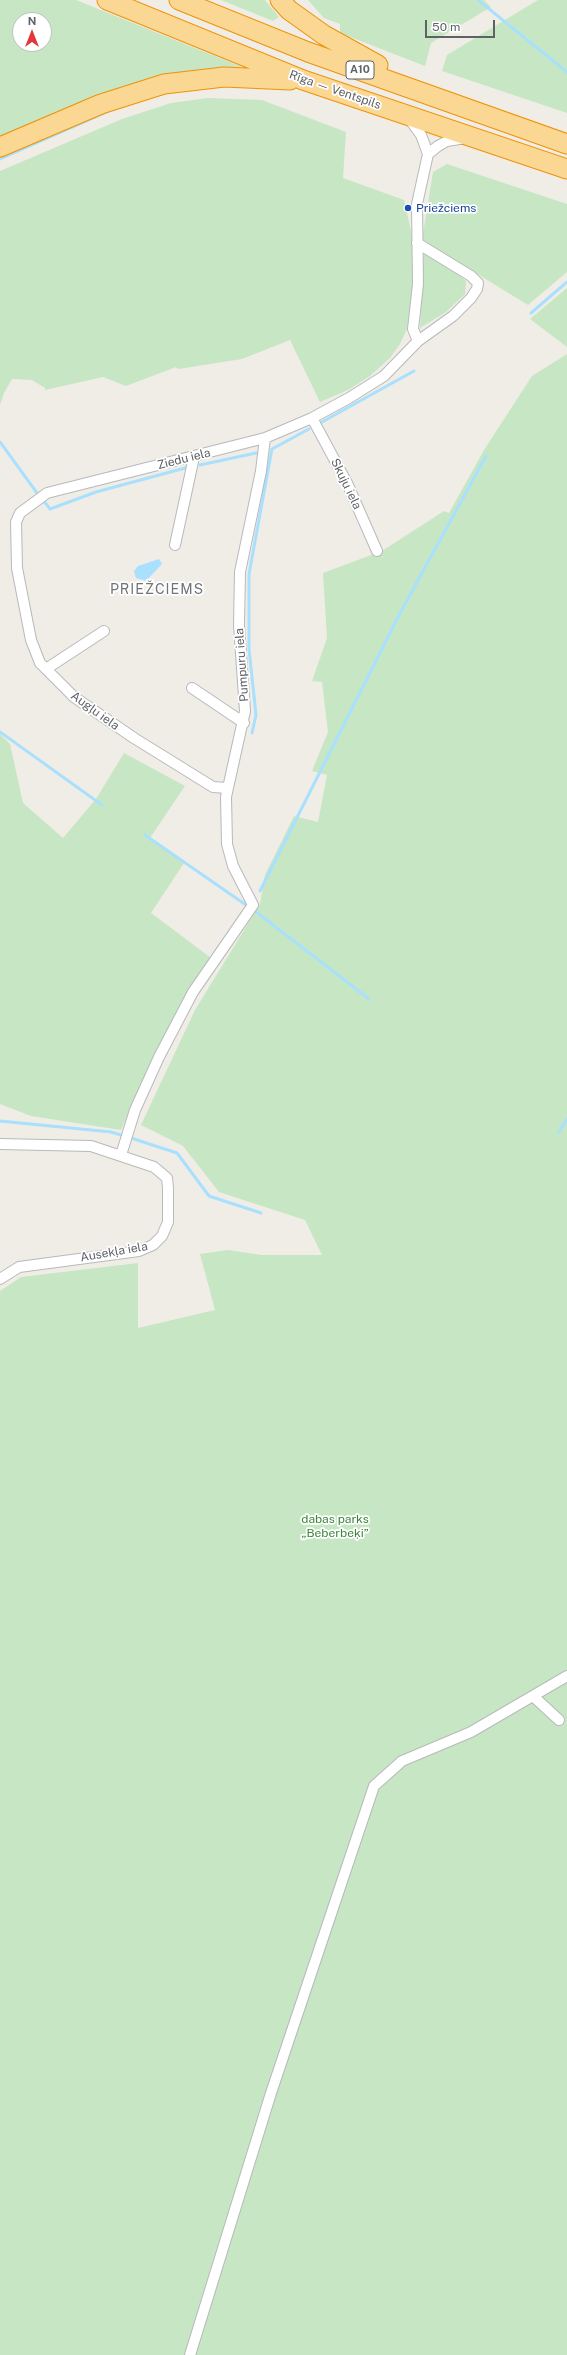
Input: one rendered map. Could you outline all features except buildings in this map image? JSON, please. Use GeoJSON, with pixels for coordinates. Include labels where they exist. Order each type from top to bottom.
{"type":"FeatureCollection","features":[{"type":"Feature","properties":{"kind":"highway","name":"Rīga — Ventspils"},"geometry":{"type":"LineString","coordinates":[[107,0],[303,80],[567,169]]}},
{"type":"Feature","properties":{"kind":"highway","name":"A10"},"geometry":{"type":"LineString","coordinates":[[179,0],[308,52],[567,144]]}},
{"type":"Feature","properties":{"kind":"highway"},"geometry":{"type":"LineString","coordinates":[[280,0],[289,10],[324,35],[357,55],[380,66],[460,96],[543,136]]}},
{"type":"Feature","properties":{"kind":"highway"},"geometry":{"type":"LineString","coordinates":[[0,148],[100,104],[164,84],[224,77],[303,80]]}},
{"type":"Feature","properties":{"kind":"street"},"geometry":{"type":"LineString","coordinates":[[407,115],[421,135],[428,154],[417,204],[417,243],[418,284],[413,329],[418,342],[453,316],[471,298],[478,283],[471,276],[417,243]]}},
{"type":"Feature","properties":{"kind":"street"},"geometry":{"type":"LineString","coordinates":[[428,154],[447,141],[470,137]]}},
{"type":"Feature","properties":{"kind":"street","name":"Ziedu iela"},"geometry":{"type":"LineString","coordinates":[[39,498],[47,493],[265,438],[312,418],[349,398],[384,376],[418,342]]}},
{"type":"Feature","properties":{"kind":"street","name":"Skuju iela"},"geometry":{"type":"LineString","coordinates":[[312,418],[348,483],[377,551]]}},
{"type":"Feature","properties":{"kind":"street","name":"Pumpuru iela"},"geometry":{"type":"LineString","coordinates":[[121,1155],[135,1110],[169,1037],[193,992],[253,905],[233,866],[225,830],[227,788],[244,723],[238,590],[243,548],[261,471],[265,438]]}},
{"type":"Feature","properties":{"kind":"street"},"geometry":{"type":"LineString","coordinates":[[175,545],[194,457]]}},
{"type":"Feature","properties":{"kind":"street","name":"Augļu iela"},"geometry":{"type":"LineString","coordinates":[[39,498],[20,513],[16,522],[15,533],[18,568],[32,640],[40,663],[74,697],[165,758],[213,787],[227,788]]}},
{"type":"Feature","properties":{"kind":"street"},"geometry":{"type":"LineString","coordinates":[[46,669],[104,631]]}},
{"type":"Feature","properties":{"kind":"street"},"geometry":{"type":"LineString","coordinates":[[192,688],[244,723]]}},
{"type":"Feature","properties":{"kind":"street","name":"Ausekļa iela"},"geometry":{"type":"LineString","coordinates":[[0,1144],[77,1145],[121,1155],[154,1167],[167,1178],[168,1222],[162,1236],[154,1246],[139,1251],[20,1267],[0,1279]]}},
{"type":"Feature","properties":{"kind":"street"},"geometry":{"type":"LineString","coordinates":[[190,2355],[271,2093],[374,1786],[402,1760],[471,1732],[567,1676]]}},
{"type":"Feature","properties":{"kind":"street"},"geometry":{"type":"LineString","coordinates":[[533,1696],[559,1720]]}},
{"type":"Feature","properties":{"kind":"green space"},"geometry":{"type":"Polygon","coordinates":[[[0,0],[76,0],[242,67],[203,69],[162,76],[0,138],[0,0]]]}},
{"type":"Feature","properties":{"kind":"green space"},"geometry":{"type":"Polygon","coordinates":[[[221,0],[265,0],[279,17],[273,21],[221,0]]]}},
{"type":"Feature","properties":{"kind":"green space"},"geometry":{"type":"Polygon","coordinates":[[[308,0],[484,0],[491,7],[431,43],[425,66],[340,33],[340,24],[324,18],[308,0]]]}},
{"type":"Feature","properties":{"kind":"green space"},"geometry":{"type":"Polygon","coordinates":[[[538,0],[567,0],[567,113],[442,71],[447,55],[538,0]]]}},
{"type":"Feature","properties":{"kind":"green space"},"geometry":{"type":"Polygon","coordinates":[[[208,98],[262,100],[346,132],[343,178],[404,200],[414,244],[412,290],[407,329],[400,344],[390,358],[370,376],[348,390],[320,402],[290,340],[242,359],[178,369],[176,367],[126,386],[103,377],[45,390],[45,388],[32,380],[12,379],[4,393],[0,405],[0,171],[122,119],[171,103],[208,98]]]}},
{"type":"Feature","properties":{"kind":"green space"},"geometry":{"type":"Polygon","coordinates":[[[447,164],[567,204],[567,272],[528,305],[422,240],[433,172],[447,164]]]}},
{"type":"Feature","properties":{"kind":"green space"},"geometry":{"type":"Polygon","coordinates":[[[424,252],[454,271],[466,281],[465,294],[446,312],[420,328],[424,252]]]}},
{"type":"Feature","properties":{"kind":"green space"},"geometry":{"type":"Polygon","coordinates":[[[567,288],[567,347],[530,319],[567,288]]]}},
{"type":"Feature","properties":{"kind":"green space","name":"dabas parks „Beberbeķi”"},"geometry":{"type":"Polygon","coordinates":[[[567,354],[567,2355],[0,2355],[0,1291],[21,1277],[138,1263],[138,1328],[215,1310],[200,1254],[228,1250],[262,1255],[322,1255],[305,1220],[219,1192],[183,1146],[141,1125],[195,1010],[260,904],[265,875],[294,816],[318,822],[327,775],[312,771],[328,732],[322,682],[312,681],[327,638],[323,573],[382,551],[444,511],[449,513],[484,450],[532,376],[567,354]]]}},
{"type":"Feature","properties":{"kind":"green space"},"geometry":{"type":"Polygon","coordinates":[[[0,734],[10,744],[23,803],[63,838],[96,799],[124,753],[185,786],[150,838],[184,863],[151,913],[211,958],[154,1054],[121,1130],[31,1116],[0,1104],[0,734]]]}},
{"type":"Feature","properties":{"kind":"water"},"geometry":{"type":"Polygon","coordinates":[[[159,559],[162,564],[146,581],[136,578],[134,571],[138,566],[159,559]]]}},
{"type":"Feature","properties":{"kind":"waterway"},"geometry":{"type":"LineString","coordinates":[[478,0],[567,72]]}},
{"type":"Feature","properties":{"kind":"waterway"},"geometry":{"type":"LineString","coordinates":[[0,159],[109,111]]}},
{"type":"Feature","properties":{"kind":"waterway"},"geometry":{"type":"LineString","coordinates":[[531,313],[567,282]]}},
{"type":"Feature","properties":{"kind":"waterway"},"geometry":{"type":"LineString","coordinates":[[322,422],[414,371]]}},
{"type":"Feature","properties":{"kind":"waterway"},"geometry":{"type":"LineString","coordinates":[[252,733],[256,715],[249,649],[249,574],[272,449],[309,429]]}},
{"type":"Feature","properties":{"kind":"waterway"},"geometry":{"type":"LineString","coordinates":[[0,442],[37,493]]}},
{"type":"Feature","properties":{"kind":"waterway"},"geometry":{"type":"LineString","coordinates":[[200,465],[256,453]]}},
{"type":"Feature","properties":{"kind":"waterway"},"geometry":{"type":"LineString","coordinates":[[260,891],[399,615],[486,456]]}},
{"type":"Feature","properties":{"kind":"waterway"},"geometry":{"type":"LineString","coordinates":[[43,500],[50,509],[96,492],[189,467]]}},
{"type":"Feature","properties":{"kind":"waterway"},"geometry":{"type":"LineString","coordinates":[[0,732],[102,805]]}},
{"type":"Feature","properties":{"kind":"waterway"},"geometry":{"type":"LineString","coordinates":[[145,835],[246,905]]}},
{"type":"Feature","properties":{"kind":"waterway"},"geometry":{"type":"LineString","coordinates":[[255,911],[369,999]]}},
{"type":"Feature","properties":{"kind":"waterway"},"geometry":{"type":"LineString","coordinates":[[559,1132],[567,1119]]}},
{"type":"Feature","properties":{"kind":"waterway"},"geometry":{"type":"LineString","coordinates":[[0,1121],[111,1132],[121,1135]]}},
{"type":"Feature","properties":{"kind":"waterway"},"geometry":{"type":"LineString","coordinates":[[131,1138],[177,1153],[209,1196],[261,1213]]}},
{"type":"Feature","properties":{"kind":"place","name":"Priežciems"},"geometry":{"type":"Point","coordinates":[408,208]}},
{"type":"Feature","properties":{"kind":"district","name":"PRIEŽCIEMS"},"geometry":{"type":"Point","coordinates":[157,590]}}]}
